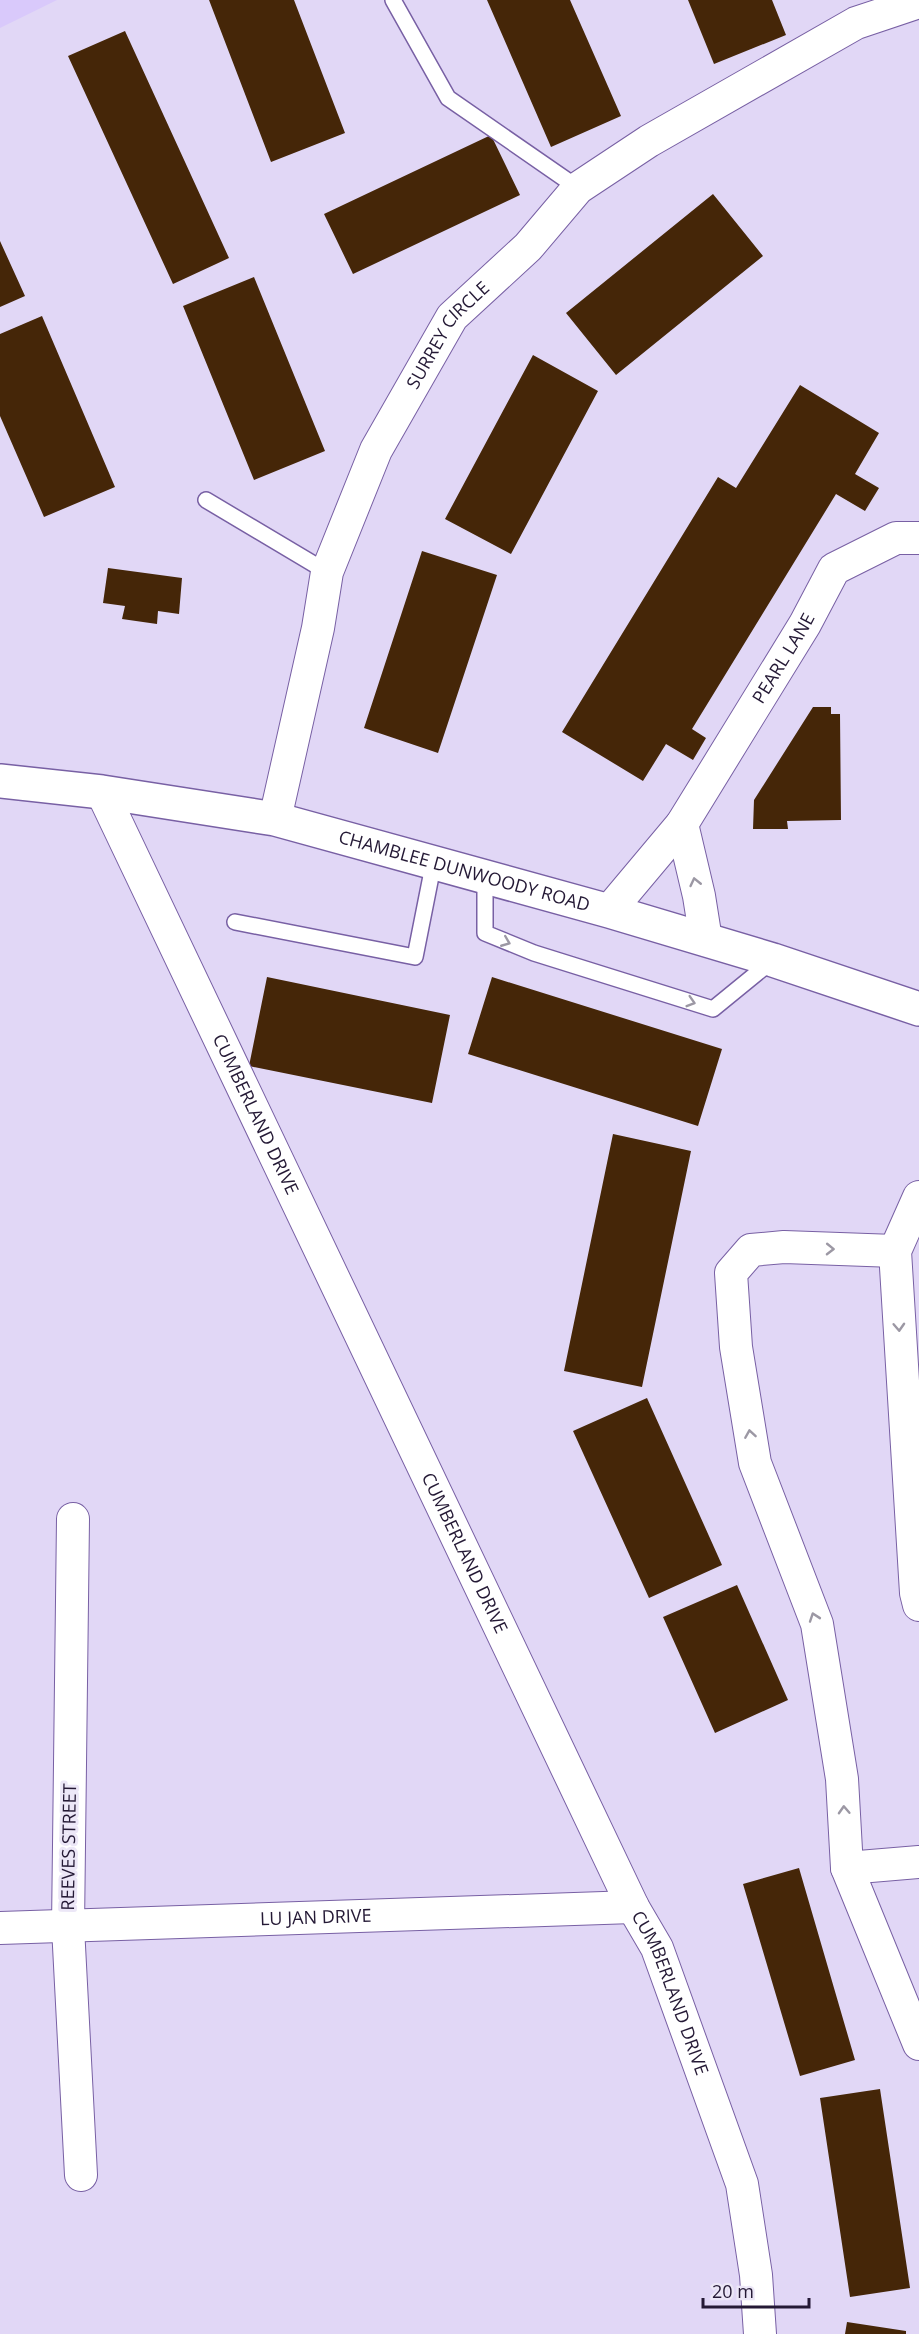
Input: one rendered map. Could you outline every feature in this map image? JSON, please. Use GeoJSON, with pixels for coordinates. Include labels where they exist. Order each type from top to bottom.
{"type":"FeatureCollection","features":[{"type":"Feature","properties":{"kind":"street","name":"SURREY CIRCLE"},"geometry":{"type":"LineString","coordinates":[[275,819],[318,628],[327,572],[376,450],[452,317],[528,247],[578,188],[850,11],[919,2]]}},
{"type":"Feature","properties":{"kind":"street","name":"PEARL LANE"},"geometry":{"type":"LineString","coordinates":[[609,911],[682,824],[806,624],[834,569],[896,538],[919,538]]}},
{"type":"Feature","properties":{"kind":"street","name":"CHAMBLEE DUNWOODY ROAD"},"geometry":{"type":"LineString","coordinates":[[0,781],[102,792],[275,819],[609,911],[772,960],[919,1009]]}},
{"type":"Feature","properties":{"kind":"street","name":"CUMBERLAND DRIVE"},"geometry":{"type":"LineString","coordinates":[[102,792],[633,1907],[657,1948],[742,2184],[756,2275],[760,2334]]}},
{"type":"Feature","properties":{"kind":"street"},"geometry":{"type":"LineString","coordinates":[[682,824],[699,896],[706,940]]}},
{"type":"Feature","properties":{"kind":"street"},"geometry":{"type":"LineString","coordinates":[[919,1197],[886,1251],[916,1593],[919,1605]]}},
{"type":"Feature","properties":{"kind":"street"},"geometry":{"type":"LineString","coordinates":[[886,1251],[784,1247],[751,1250],[731,1273],[736,1347],[755,1463],[817,1624],[842,1779],[847,1868],[919,2044]]}},
{"type":"Feature","properties":{"kind":"street","name":"REEVES STREET"},"geometry":{"type":"LineString","coordinates":[[73,1519],[68,1927],[81,2175]]}},
{"type":"Feature","properties":{"kind":"street"},"geometry":{"type":"LineString","coordinates":[[847,1868],[919,1862]]}},
{"type":"Feature","properties":{"kind":"street","name":"LU JAN DRIVE"},"geometry":{"type":"LineString","coordinates":[[0,1928],[633,1907]]}},
{"type":"Feature","properties":{"kind":"lane"},"geometry":{"type":"LineString","coordinates":[[393,0],[448,98],[578,188]]}},
{"type":"Feature","properties":{"kind":"lane"},"geometry":{"type":"LineString","coordinates":[[206,500],[327,572]]}},
{"type":"Feature","properties":{"kind":"lane"},"geometry":{"type":"LineString","coordinates":[[235,922],[415,957],[434,861]]}},
{"type":"Feature","properties":{"kind":"lane"},"geometry":{"type":"LineString","coordinates":[[485,876],[485,933],[534,953],[713,1009],[772,960]]}},
{"type":"Feature","properties":{"kind":"shaded area"},"geometry":{"type":"Polygon","coordinates":[[[0,0],[57,0],[0,28],[0,0]]]}},
{"type":"Feature","properties":{"kind":"building"},"geometry":{"type":"Polygon","coordinates":[[[209,0],[294,0],[345,133],[271,162],[209,0]]]}},
{"type":"Feature","properties":{"kind":"building"},"geometry":{"type":"Polygon","coordinates":[[[487,0],[570,0],[621,116],[551,147],[487,0]]]}},
{"type":"Feature","properties":{"kind":"building"},"geometry":{"type":"Polygon","coordinates":[[[688,0],[772,0],[786,35],[714,64],[688,0]]]}},
{"type":"Feature","properties":{"kind":"building"},"geometry":{"type":"Polygon","coordinates":[[[125,31],[229,258],[173,284],[68,56],[125,31]]]}},
{"type":"Feature","properties":{"kind":"building"},"geometry":{"type":"Polygon","coordinates":[[[491,135],[520,195],[353,274],[324,214],[491,135]]]}},
{"type":"Feature","properties":{"kind":"building"},"geometry":{"type":"Polygon","coordinates":[[[713,194],[763,256],[616,375],[566,313],[713,194]]]}},
{"type":"Feature","properties":{"kind":"building"},"geometry":{"type":"Polygon","coordinates":[[[0,241],[25,296],[0,307],[0,241]]]}},
{"type":"Feature","properties":{"kind":"building"},"geometry":{"type":"Polygon","coordinates":[[[254,277],[325,451],[254,480],[183,306],[254,277]]]}},
{"type":"Feature","properties":{"kind":"building"},"geometry":{"type":"Polygon","coordinates":[[[42,316],[115,487],[44,517],[0,416],[0,334],[42,316]]]}},
{"type":"Feature","properties":{"kind":"building"},"geometry":{"type":"Polygon","coordinates":[[[533,355],[598,391],[511,554],[445,519],[533,355]]]}},
{"type":"Feature","properties":{"kind":"building"},"geometry":{"type":"Polygon","coordinates":[[[800,385],[879,433],[855,474],[879,488],[865,511],[836,494],[692,729],[706,738],[693,760],[666,744],[643,781],[562,732],[718,477],[736,488],[800,385]]]}},
{"type":"Feature","properties":{"kind":"building"},"geometry":{"type":"Polygon","coordinates":[[[422,551],[497,575],[438,753],[364,728],[422,551]]]}},
{"type":"Feature","properties":{"kind":"building"},"geometry":{"type":"Polygon","coordinates":[[[108,568],[182,578],[179,614],[158,611],[157,624],[122,619],[125,606],[103,603],[108,568]]]}},
{"type":"Feature","properties":{"kind":"building"},"geometry":{"type":"Polygon","coordinates":[[[813,707],[831,707],[831,714],[840,714],[841,820],[787,821],[788,829],[753,829],[754,800],[813,707]]]}},
{"type":"Feature","properties":{"kind":"building"},"geometry":{"type":"Polygon","coordinates":[[[267,977],[450,1015],[432,1103],[249,1066],[267,977]]]}},
{"type":"Feature","properties":{"kind":"building"},"geometry":{"type":"Polygon","coordinates":[[[492,977],[722,1049],[698,1126],[468,1054],[492,977]]]}},
{"type":"Feature","properties":{"kind":"building"},"geometry":{"type":"Polygon","coordinates":[[[613,1134],[691,1151],[642,1387],[564,1371],[613,1134]]]}},
{"type":"Feature","properties":{"kind":"building"},"geometry":{"type":"Polygon","coordinates":[[[647,1398],[722,1565],[649,1598],[573,1431],[647,1398]]]}},
{"type":"Feature","properties":{"kind":"building"},"geometry":{"type":"Polygon","coordinates":[[[737,1585],[788,1700],[715,1733],[663,1617],[737,1585]]]}},
{"type":"Feature","properties":{"kind":"building"},"geometry":{"type":"Polygon","coordinates":[[[799,1868],[855,2060],[800,2076],[743,1884],[799,1868]]]}},
{"type":"Feature","properties":{"kind":"building"},"geometry":{"type":"Polygon","coordinates":[[[880,2089],[910,2288],[850,2297],[820,2098],[880,2089]]]}},
{"type":"Feature","properties":{"kind":"building"},"geometry":{"type":"Polygon","coordinates":[[[847,2322],[906,2331],[906,2334],[845,2334],[847,2322]]]}}]}
